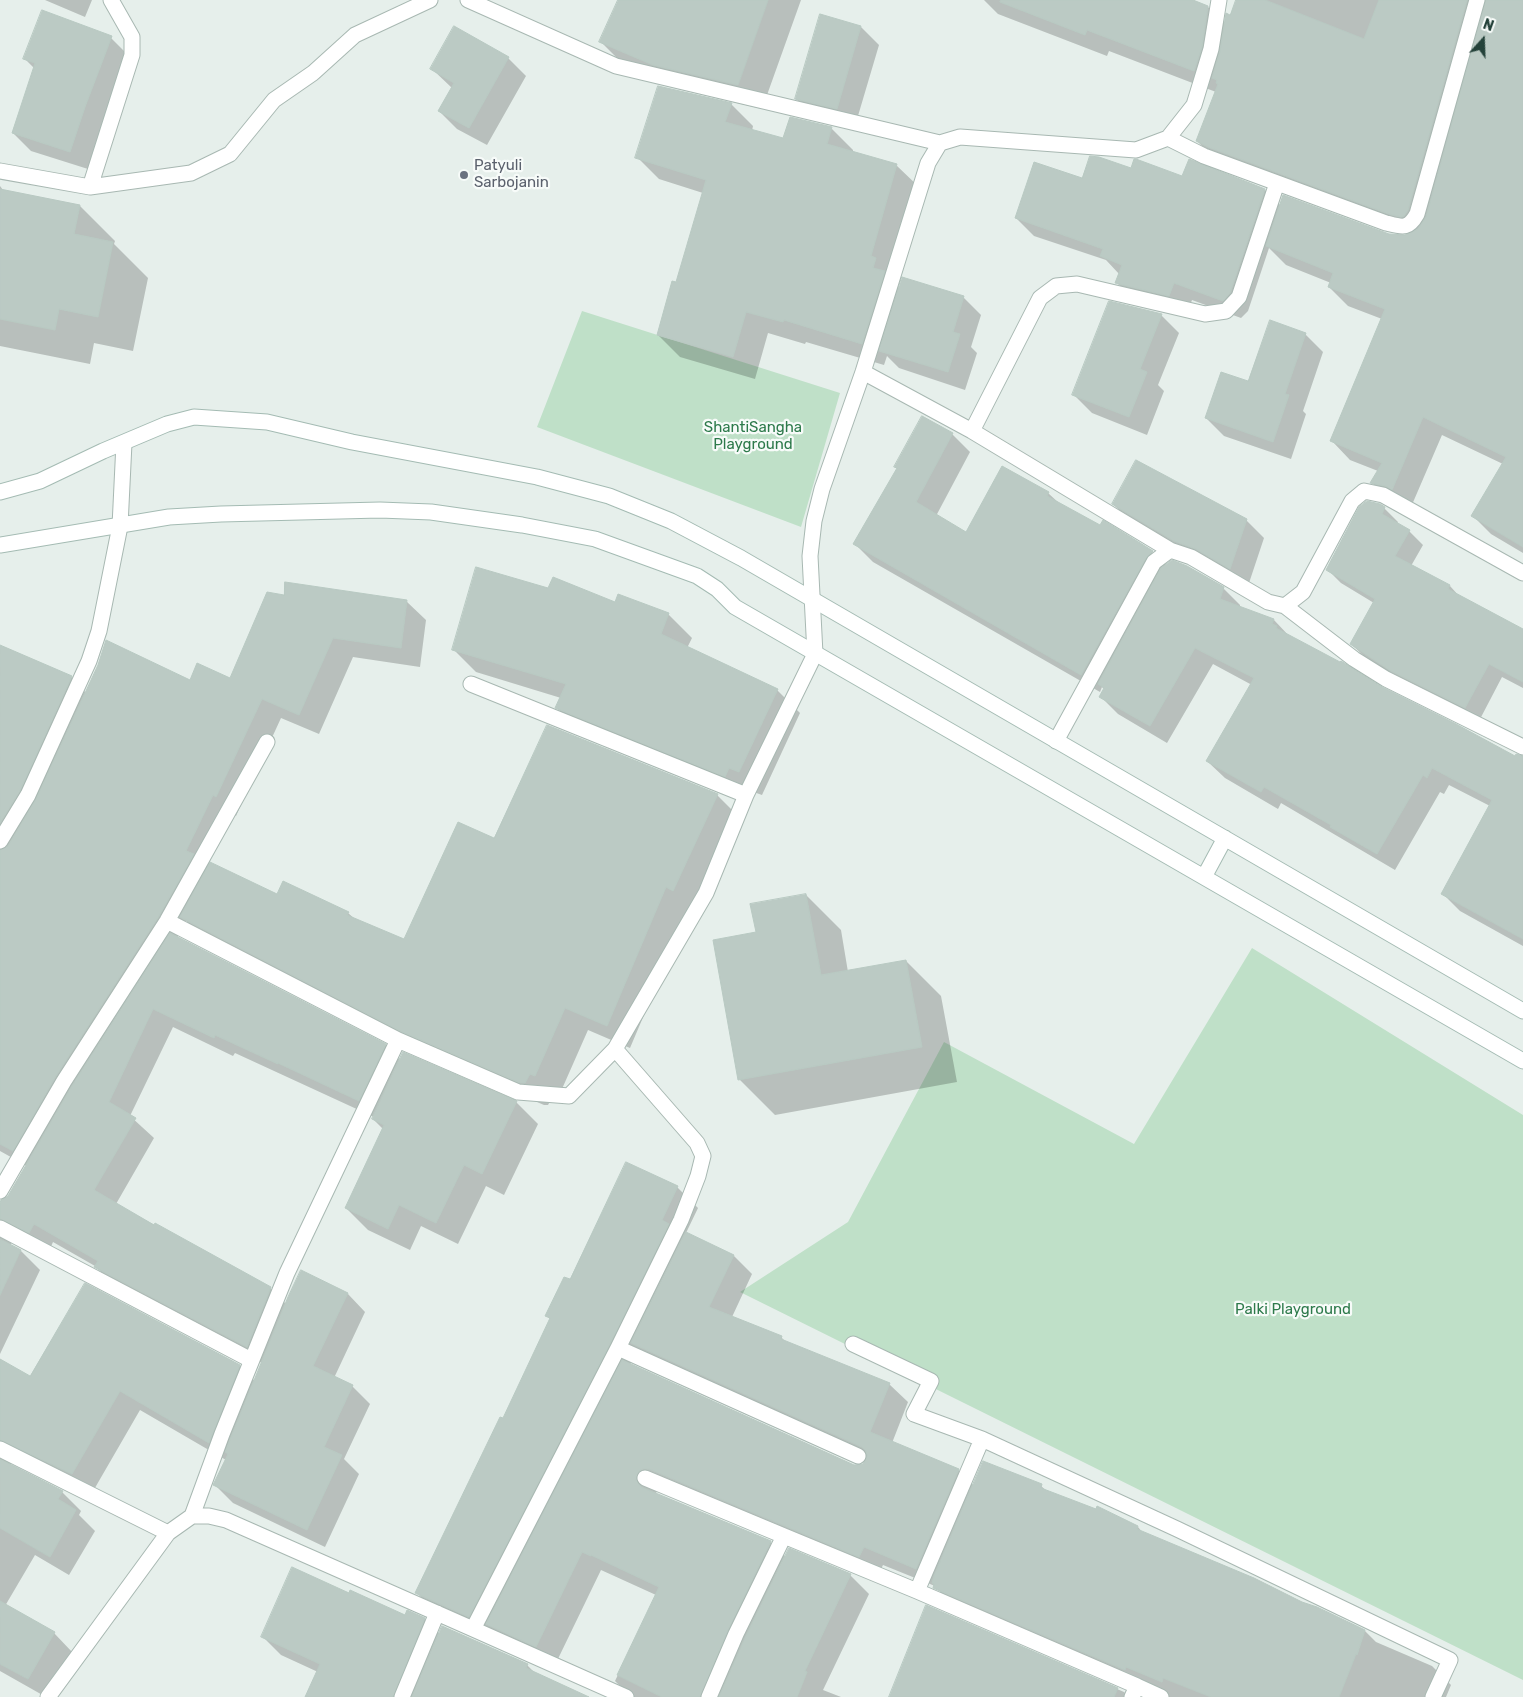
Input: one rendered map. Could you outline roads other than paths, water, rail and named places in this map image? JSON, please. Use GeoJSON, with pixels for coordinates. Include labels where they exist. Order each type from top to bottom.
{"type":"FeatureCollection","features":[{"type":"Feature","properties":{"kind":"street"},"geometry":{"type":"LineString","coordinates":[[90,186],[132,55],[132,37],[111,0]]}},
{"type":"Feature","properties":{"kind":"street"},"geometry":{"type":"LineString","coordinates":[[0,171],[90,186],[192,173],[230,154],[274,100],[313,73],[355,35],[430,0]]}},
{"type":"Feature","properties":{"kind":"street"},"geometry":{"type":"LineString","coordinates":[[468,0],[616,66],[940,143],[960,137],[1136,150],[1168,138],[1194,105],[1211,49],[1219,0]]}},
{"type":"Feature","properties":{"kind":"street"},"geometry":{"type":"LineString","coordinates":[[1168,138],[1204,156],[1278,184],[1386,223],[1406,226],[1412,222],[1417,214],[1477,0]]}},
{"type":"Feature","properties":{"kind":"street"},"geometry":{"type":"LineString","coordinates":[[167,921],[398,1040],[518,1092],[569,1096],[615,1049],[706,892],[746,795],[815,654],[810,556],[814,521],[822,488],[863,372],[928,163],[940,143]]}},
{"type":"Feature","properties":{"kind":"street"},"geometry":{"type":"LineString","coordinates":[[972,431],[1040,298],[1056,286],[1077,284],[1205,314],[1226,311],[1239,297],[1278,184]]}},
{"type":"Feature","properties":{"kind":"street"},"geometry":{"type":"LineString","coordinates":[[863,372],[972,431],[1170,550],[1191,557],[1268,602],[1286,606],[1354,659],[1386,678],[1523,747]]}},
{"type":"Feature","properties":{"kind":"street"},"geometry":{"type":"LineString","coordinates":[[0,492],[40,480],[167,424],[194,417],[258,422],[537,477],[609,496],[671,522],[741,558],[1523,1011]]}},
{"type":"Feature","properties":{"kind":"street"},"geometry":{"type":"LineString","coordinates":[[0,841],[28,795],[89,661],[99,631],[120,526],[124,443]]}},
{"type":"Feature","properties":{"kind":"street"},"geometry":{"type":"LineString","coordinates":[[1286,606],[1303,592],[1352,501],[1364,492],[1383,495],[1523,573]]}},
{"type":"Feature","properties":{"kind":"street"},"geometry":{"type":"LineString","coordinates":[[0,545],[169,517],[380,510],[431,512],[522,525],[595,539],[697,576],[717,589],[735,608],[1523,1061]]}},
{"type":"Feature","properties":{"kind":"street"},"geometry":{"type":"LineString","coordinates":[[1056,741],[1154,562],[1170,550]]}},
{"type":"Feature","properties":{"kind":"street"},"geometry":{"type":"LineString","coordinates":[[471,684],[746,795]]}},
{"type":"Feature","properties":{"kind":"street"},"geometry":{"type":"LineString","coordinates":[[0,1191],[64,1081],[167,921],[267,742]]}},
{"type":"Feature","properties":{"kind":"street"},"geometry":{"type":"LineString","coordinates":[[1204,877],[1225,838]]}},
{"type":"Feature","properties":{"kind":"street"},"geometry":{"type":"LineString","coordinates":[[48,1697],[168,1533],[192,1516],[251,1360],[287,1273],[398,1040]]}},
{"type":"Feature","properties":{"kind":"street"},"geometry":{"type":"LineString","coordinates":[[473,1629],[618,1348],[681,1220],[698,1176],[703,1156],[697,1143],[615,1049]]}},
{"type":"Feature","properties":{"kind":"street"},"geometry":{"type":"LineString","coordinates":[[0,1228],[251,1360]]}},
{"type":"Feature","properties":{"kind":"street"},"geometry":{"type":"LineString","coordinates":[[853,1344],[930,1381],[914,1414],[982,1439],[1177,1529],[1450,1660],[1433,1697]]}},
{"type":"Feature","properties":{"kind":"street"},"geometry":{"type":"LineString","coordinates":[[618,1348],[858,1456]]}},
{"type":"Feature","properties":{"kind":"street"},"geometry":{"type":"LineString","coordinates":[[917,1591],[982,1439]]}},
{"type":"Feature","properties":{"kind":"street"},"geometry":{"type":"LineString","coordinates":[[0,1449],[168,1533]]}},
{"type":"Feature","properties":{"kind":"street"},"geometry":{"type":"LineString","coordinates":[[645,1478],[917,1591],[1135,1692],[1161,1697]]}},
{"type":"Feature","properties":{"kind":"street"},"geometry":{"type":"LineString","coordinates":[[192,1516],[209,1516],[226,1520],[626,1697]]}},
{"type":"Feature","properties":{"kind":"street"},"geometry":{"type":"LineString","coordinates":[[709,1697],[736,1634],[784,1536]]}},
{"type":"Feature","properties":{"kind":"street"},"geometry":{"type":"LineString","coordinates":[[402,1697],[437,1613]]}},
{"type":"Feature","properties":{"kind":"place","name":"Patyuli Sarbojanin"},"geometry":{"type":"Point","coordinates":[464,175]}},
{"type":"Feature","properties":{"kind":"park label","name":"ShantiSangha Playground"},"geometry":{"type":"Point","coordinates":[753,436]}},
{"type":"Feature","properties":{"kind":"park label","name":"Palki Playground"},"geometry":{"type":"Point","coordinates":[1293,1310]}}]}
